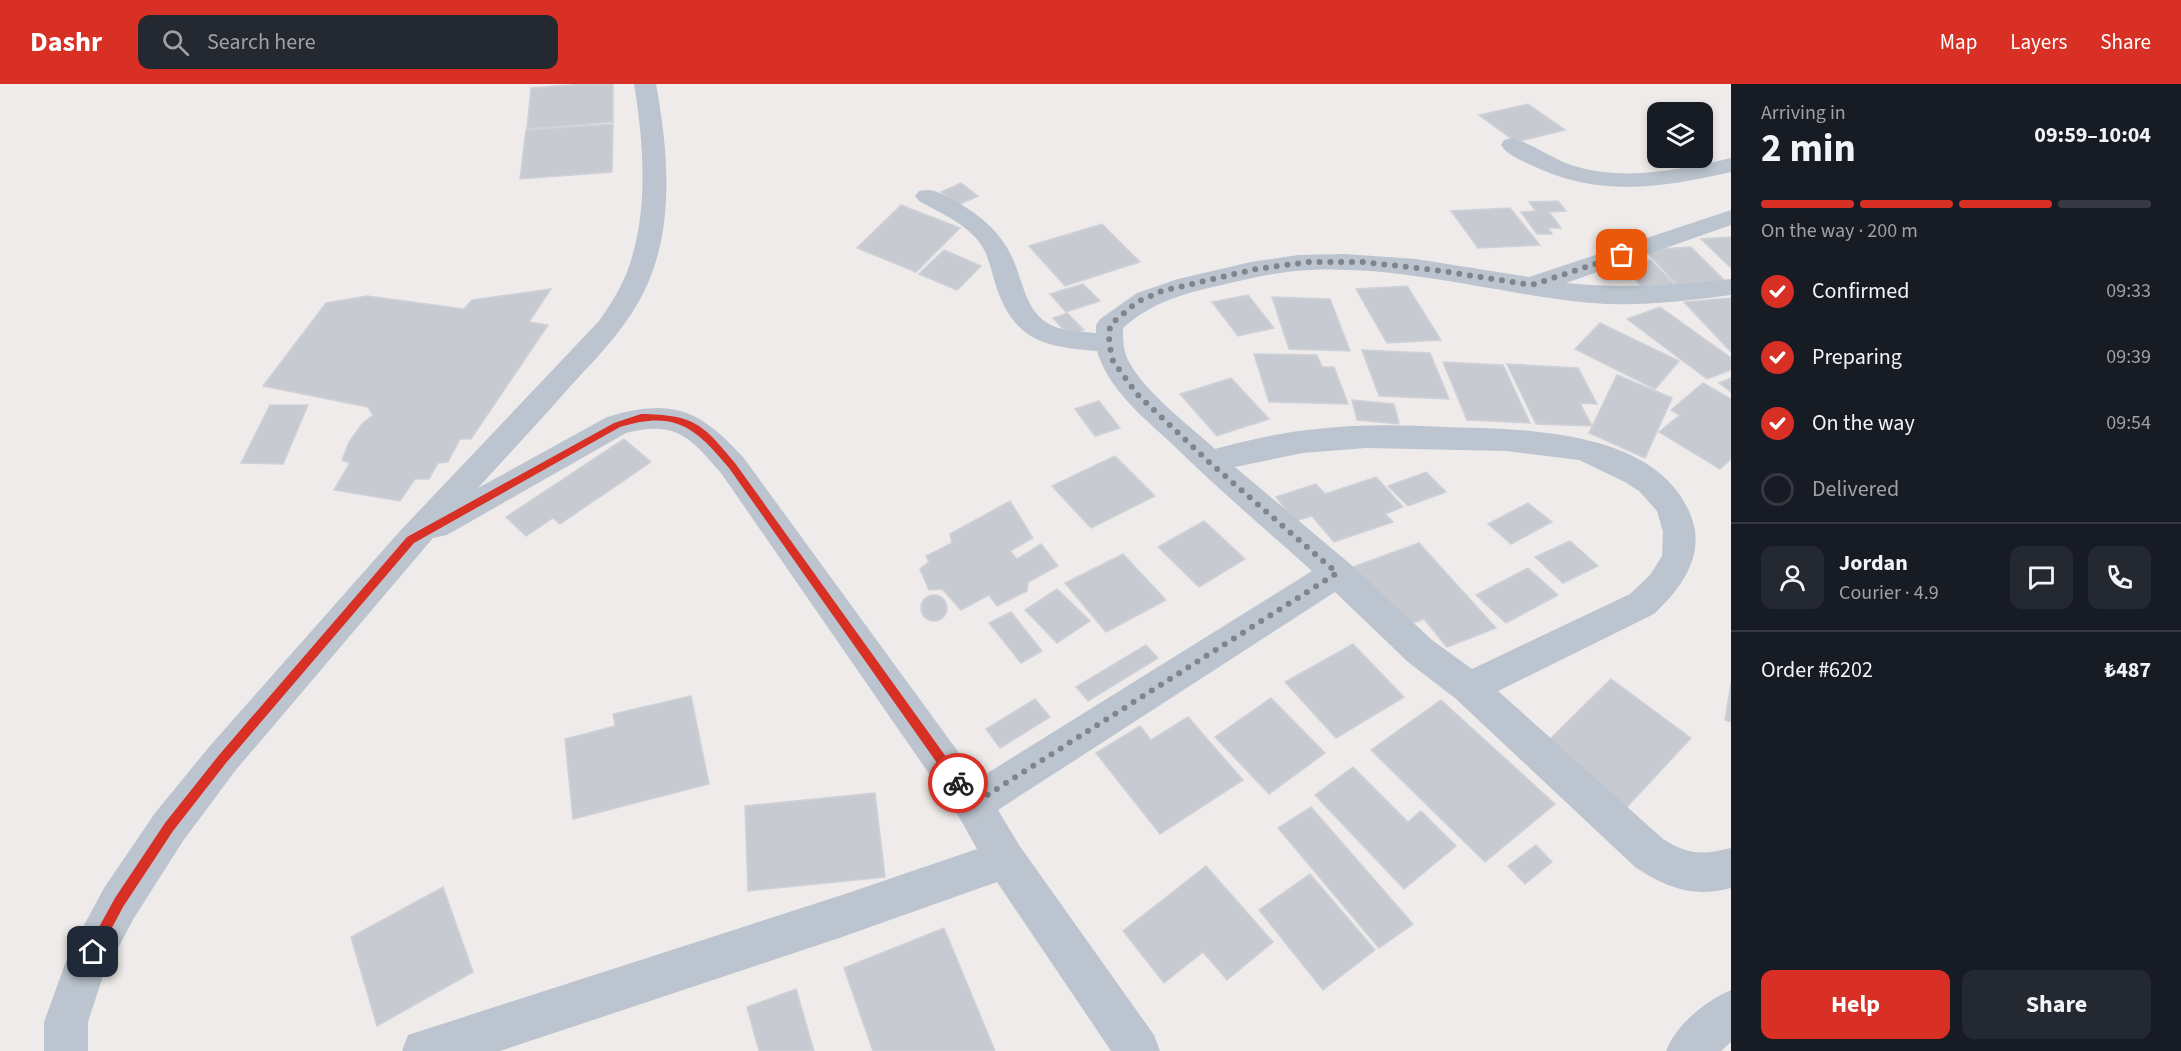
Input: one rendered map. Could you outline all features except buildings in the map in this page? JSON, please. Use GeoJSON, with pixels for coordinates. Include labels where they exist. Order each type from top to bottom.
{"type":"FeatureCollection","features":[{"type":"Feature","properties":{"kind":"street"},"geometry":{"type":"LineString","coordinates":[[66,1051],[66,1022],[84,968],[119,903],[169,827],[222,759],[411,540],[609,327],[627,299],[643,263],[655,190],[651,125],[645,84]]}},
{"type":"Feature","properties":{"kind":"street"},"geometry":{"type":"LineString","coordinates":[[1512,146],[1540,163],[1555,168],[1628,181],[1662,179],[1731,165]]}},
{"type":"Feature","properties":{"kind":"street"},"geometry":{"type":"LineString","coordinates":[[927,196],[981,229],[990,239],[999,255],[1020,315],[1028,325],[1038,332],[1058,338],[1109,343]]}},
{"type":"Feature","properties":{"kind":"street"},"geometry":{"type":"LineString","coordinates":[[1532,285],[1731,217]]}},
{"type":"Feature","properties":{"kind":"street"},"geometry":{"type":"LineString","coordinates":[[1731,287],[1623,297],[1416,268],[1362,262],[1309,262],[1267,268],[1162,291],[1137,302],[1110,325],[1109,343],[1113,361],[1137,394],[1209,462],[1337,573],[1420,651],[1469,688],[1656,858],[1671,868],[1688,872],[1713,873],[1731,868]]}},
{"type":"Feature","properties":{"kind":"street"},"geometry":{"type":"LineString","coordinates":[[411,540],[617,425],[641,417],[686,421],[709,438],[732,465],[973,804],[1005,858],[1138,1051]]}},
{"type":"Feature","properties":{"kind":"street"},"geometry":{"type":"LineString","coordinates":[[1209,462],[1246,452],[1334,438],[1409,436],[1514,440],[1572,448],[1611,460],[1642,477],[1660,492],[1675,512],[1680,532],[1680,554],[1664,584],[1642,604],[1469,688]]}},
{"type":"Feature","properties":{"kind":"street"},"geometry":{"type":"LineString","coordinates":[[973,804],[1337,573]]}},
{"type":"Feature","properties":{"kind":"street"},"geometry":{"type":"LineString","coordinates":[[424,1051],[499,1029],[842,916],[1005,858]]}},
{"type":"Feature","properties":{"kind":"street"},"geometry":{"type":"LineString","coordinates":[[1688,1051],[1731,1012]]}},
{"type":"Feature","properties":{"kind":"way so far"},"geometry":{"type":"LineString","coordinates":[[958,783],[973,804],[1337,573],[1209,462],[1137,394],[1113,361],[1109,343],[1110,325],[1123,312],[1137,302],[1162,291],[1256,269],[1309,262],[1362,262],[1472,275],[1532,285],[1622,255]]}},
{"type":"Feature","properties":{"kind":"route"},"geometry":{"type":"LineString","coordinates":[[93,952],[119,903],[169,827],[222,759],[411,540],[617,425],[641,417],[686,421],[709,438],[732,465],[958,783]]}}]}
